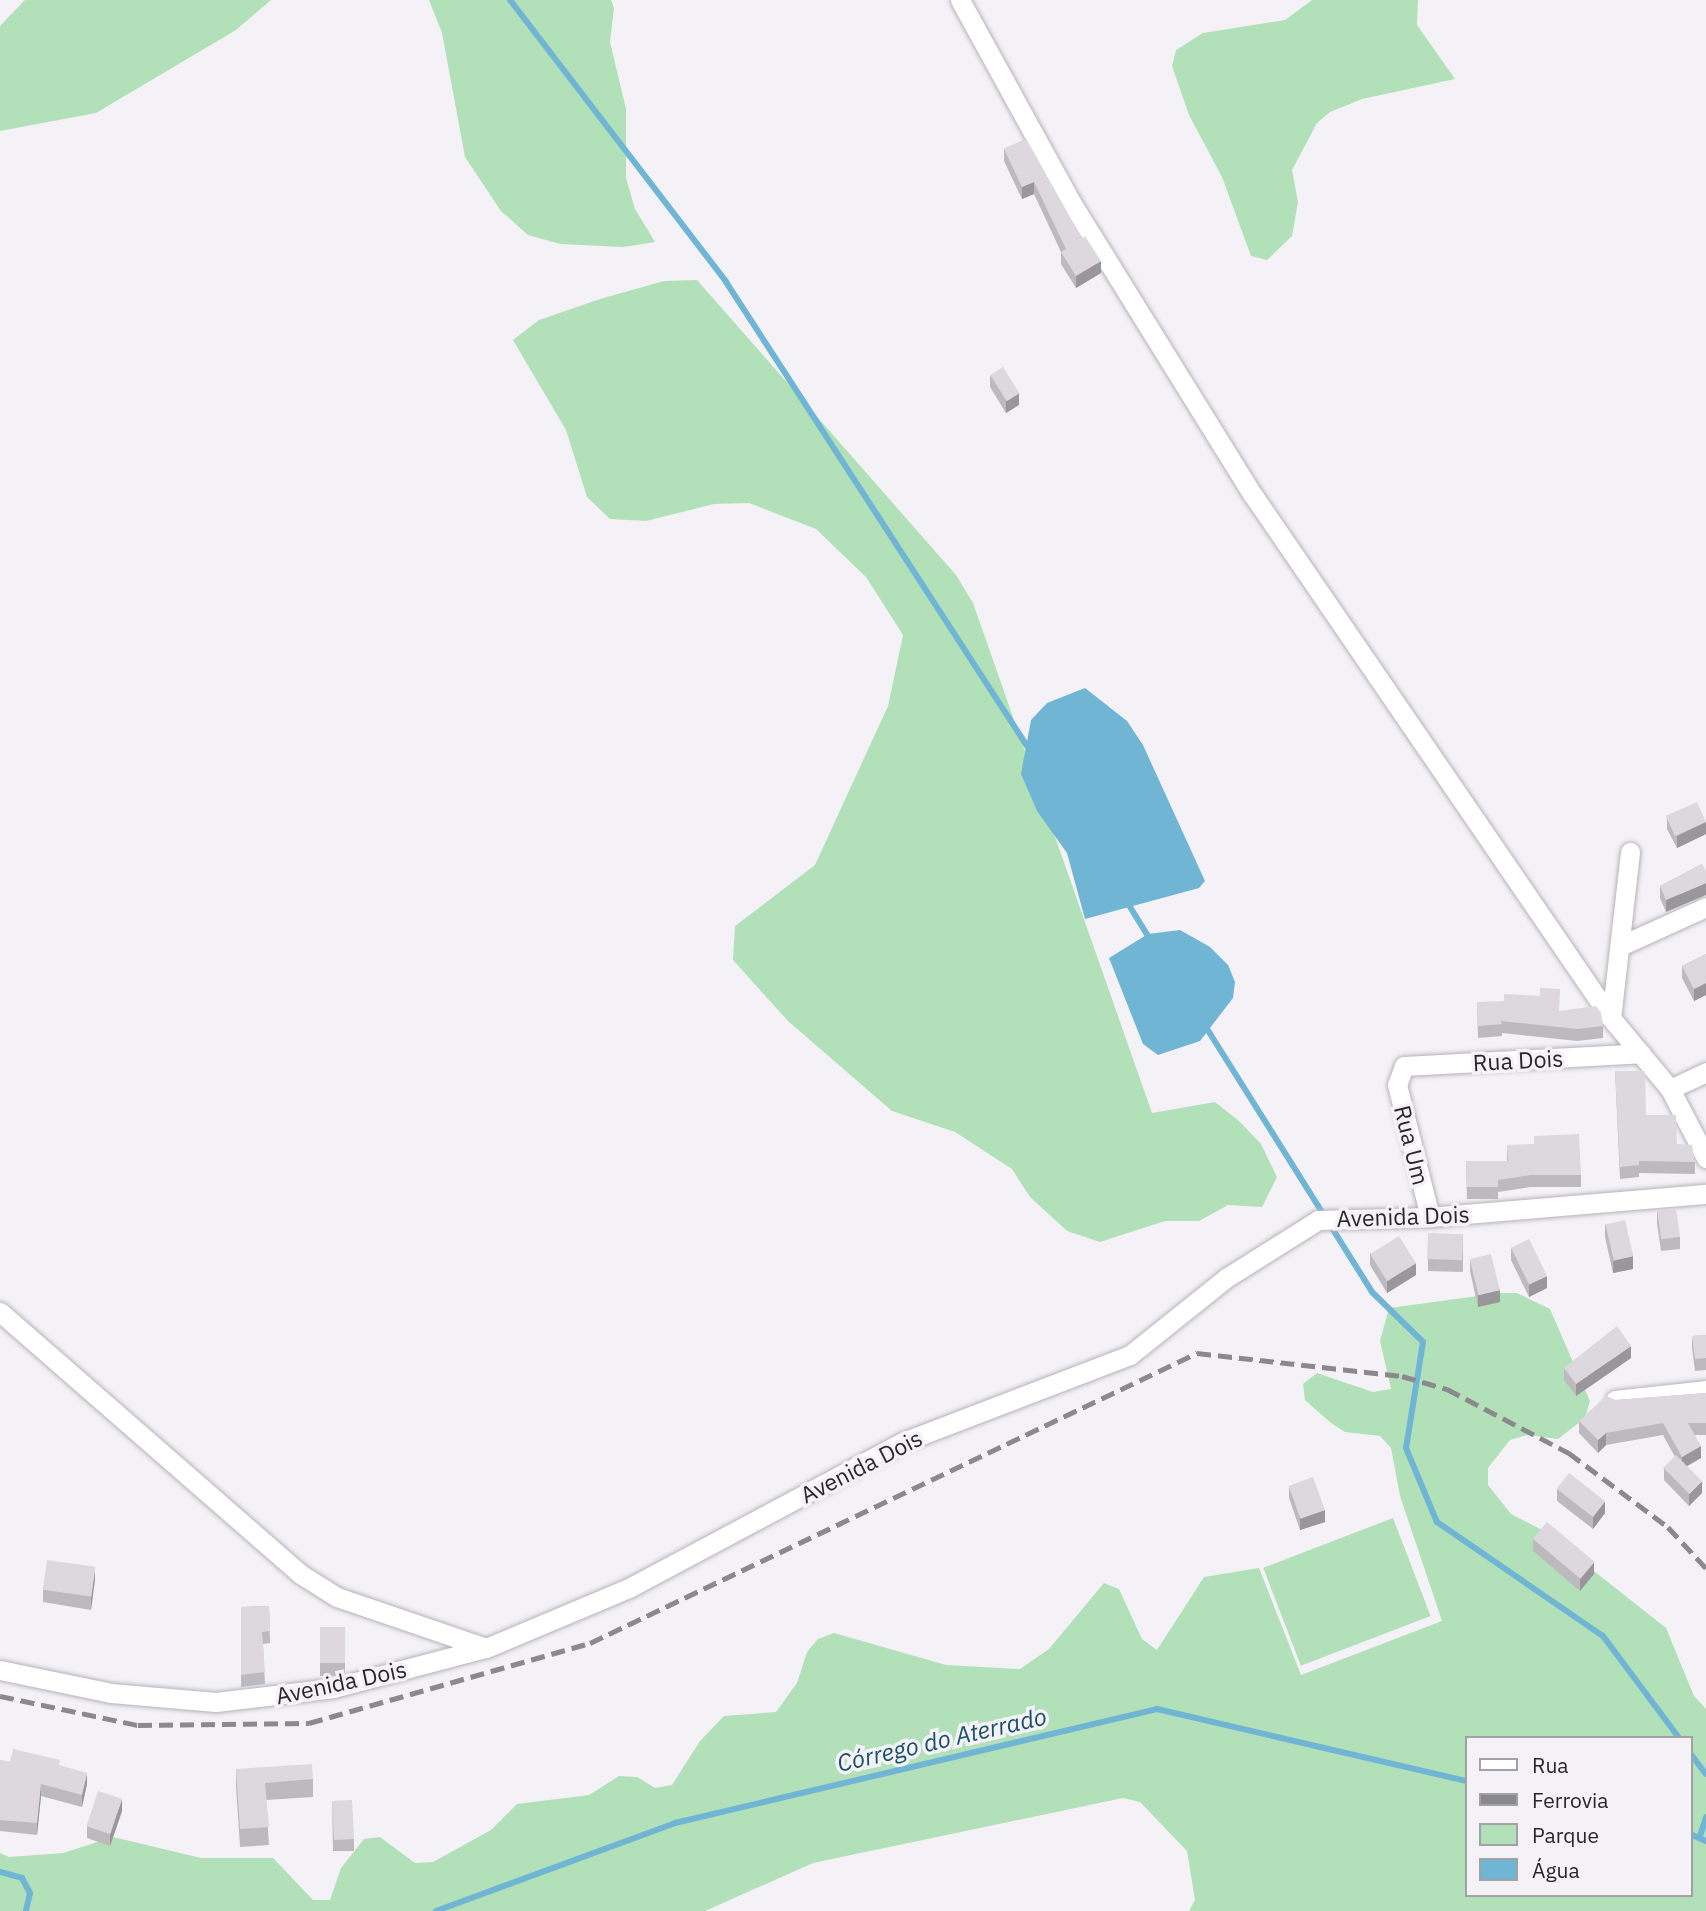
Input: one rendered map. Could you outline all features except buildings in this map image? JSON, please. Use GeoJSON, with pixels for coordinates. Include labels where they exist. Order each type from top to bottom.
{"type":"FeatureCollection","features":[{"type":"Feature","properties":{"kind":"street"},"geometry":{"type":"LineString","coordinates":[[960,0],[1071,202],[1253,495],[1611,1018],[1670,1089],[1706,1158]]}},
{"type":"Feature","properties":{"kind":"street"},"geometry":{"type":"LineString","coordinates":[[1611,1018],[1630,852]]}},
{"type":"Feature","properties":{"kind":"street"},"geometry":{"type":"LineString","coordinates":[[1620,946],[1706,907]]}},
{"type":"Feature","properties":{"kind":"street","name":"Rua Dois"},"geometry":{"type":"LineString","coordinates":[[1400,1074],[1404,1066],[1641,1053]]}},
{"type":"Feature","properties":{"kind":"street"},"geometry":{"type":"LineString","coordinates":[[1670,1089],[1706,1072]]}},
{"type":"Feature","properties":{"kind":"street","name":"Rua Um"},"geometry":{"type":"LineString","coordinates":[[1400,1074],[1397,1085],[1430,1217]]}},
{"type":"Feature","properties":{"kind":"street","name":"Avenida Dois"},"geometry":{"type":"LineString","coordinates":[[0,1670],[111,1693],[216,1702],[333,1688],[486,1648],[629,1588],[903,1442],[1130,1355],[1226,1278],[1324,1219],[1430,1217],[1706,1194]]}},
{"type":"Feature","properties":{"kind":"street"},"geometry":{"type":"LineString","coordinates":[[0,1312],[302,1575],[337,1597],[486,1648]]}},
{"type":"Feature","properties":{"kind":"street"},"geometry":{"type":"LineString","coordinates":[[1615,1400],[1706,1390]]}},
{"type":"Feature","properties":{"kind":"green space"},"geometry":{"type":"Polygon","coordinates":[[[25,0],[271,0],[236,30],[96,113],[0,131],[0,26],[25,0]]]}},
{"type":"Feature","properties":{"kind":"green space"},"geometry":{"type":"Polygon","coordinates":[[[429,0],[611,0],[614,8],[610,42],[626,109],[626,178],[635,209],[655,242],[623,247],[560,244],[528,235],[501,211],[465,157],[442,33],[429,0]]]}},
{"type":"Feature","properties":{"kind":"green space"},"geometry":{"type":"Polygon","coordinates":[[[1312,0],[1418,0],[1417,25],[1455,79],[1362,99],[1330,112],[1317,123],[1292,170],[1298,202],[1292,236],[1267,260],[1251,256],[1222,177],[1189,115],[1172,66],[1176,50],[1203,33],[1285,20],[1312,0]]]}},
{"type":"Feature","properties":{"kind":"green space"},"geometry":{"type":"Polygon","coordinates":[[[697,280],[956,575],[973,603],[1152,1113],[1215,1102],[1239,1121],[1261,1144],[1277,1177],[1262,1207],[1228,1205],[1199,1221],[1165,1221],[1100,1242],[1067,1231],[1030,1197],[1012,1169],[955,1132],[892,1111],[788,1021],[733,960],[735,926],[815,865],[888,706],[903,635],[866,577],[816,529],[749,503],[714,504],[646,521],[610,519],[587,497],[566,430],[513,340],[539,320],[600,299],[664,281],[697,280]]]}},
{"type":"Feature","properties":{"kind":"green space"},"geometry":{"type":"Polygon","coordinates":[[[1517,1293],[1550,1309],[1590,1401],[1585,1418],[1558,1439],[1527,1435],[1510,1440],[1488,1468],[1488,1485],[1511,1514],[1542,1530],[1666,1628],[1694,1696],[1706,1709],[1706,1911],[1189,1911],[1195,1900],[1187,1851],[1140,1802],[1123,1798],[813,1863],[705,1911],[0,1911],[0,1853],[9,1857],[63,1853],[113,1837],[201,1858],[273,1858],[313,1900],[330,1900],[341,1868],[364,1839],[380,1837],[415,1863],[433,1862],[491,1830],[517,1804],[589,1795],[619,1776],[637,1777],[655,1788],[672,1785],[700,1741],[724,1716],[776,1712],[797,1683],[807,1652],[818,1639],[834,1633],[946,1665],[1020,1669],[1049,1649],[1104,1583],[1119,1589],[1142,1639],[1157,1650],[1204,1577],[1259,1568],[1301,1675],[1442,1621],[1400,1496],[1391,1448],[1380,1436],[1345,1432],[1305,1400],[1303,1384],[1317,1373],[1373,1392],[1391,1389],[1380,1341],[1389,1308],[1517,1293]]]}},
{"type":"Feature","properties":{"kind":"green space"},"geometry":{"type":"Polygon","coordinates":[[[1393,1518],[1431,1616],[1301,1666],[1263,1568],[1393,1518]]]}},
{"type":"Feature","properties":{"kind":"water"},"geometry":{"type":"Polygon","coordinates":[[[1085,688],[1127,721],[1143,745],[1205,881],[1199,888],[1085,919],[1067,853],[1037,811],[1021,774],[1031,720],[1047,703],[1085,688]]]}},
{"type":"Feature","properties":{"kind":"water"},"geometry":{"type":"Polygon","coordinates":[[[1180,930],[1210,947],[1228,965],[1235,982],[1233,998],[1200,1041],[1158,1055],[1143,1044],[1109,958],[1148,934],[1180,930]]]}},
{"type":"Feature","properties":{"kind":"waterway"},"geometry":{"type":"LineString","coordinates":[[510,0],[726,282],[1031,752]]}},
{"type":"Feature","properties":{"kind":"waterway"},"geometry":{"type":"LineString","coordinates":[[1127,902],[1151,941]]}},
{"type":"Feature","properties":{"kind":"waterway"},"geometry":{"type":"LineString","coordinates":[[1204,1024],[1372,1292],[1423,1342],[1406,1448],[1437,1522],[1603,1636],[1678,1736]]}},
{"type":"Feature","properties":{"kind":"waterway","name":"Córrego do Aterrado"},"geometry":{"type":"LineString","coordinates":[[436,1911],[675,1823],[1157,1709],[1464,1781]]}},
{"type":"Feature","properties":{"kind":"waterway"},"geometry":{"type":"LineString","coordinates":[[1692,1756],[1706,1774]]}},
{"type":"Feature","properties":{"kind":"waterway"},"geometry":{"type":"LineString","coordinates":[[1700,1836],[1706,1817]]}},
{"type":"Feature","properties":{"kind":"waterway","name":"Córrego do Aterrado"},"geometry":{"type":"LineString","coordinates":[[1692,1835],[1706,1841]]}},
{"type":"Feature","properties":{"kind":"waterway","name":"Córrego do Aterrado"},"geometry":{"type":"LineString","coordinates":[[0,1872],[22,1878],[30,1893],[26,1911]]}},
{"type":"Feature","properties":{"kind":"railway"},"geometry":{"type":"LineString","coordinates":[[0,1696],[138,1725],[309,1723],[590,1643],[1197,1353],[1402,1376],[1447,1389],[1569,1453],[1668,1527],[1706,1568]]}}]}
